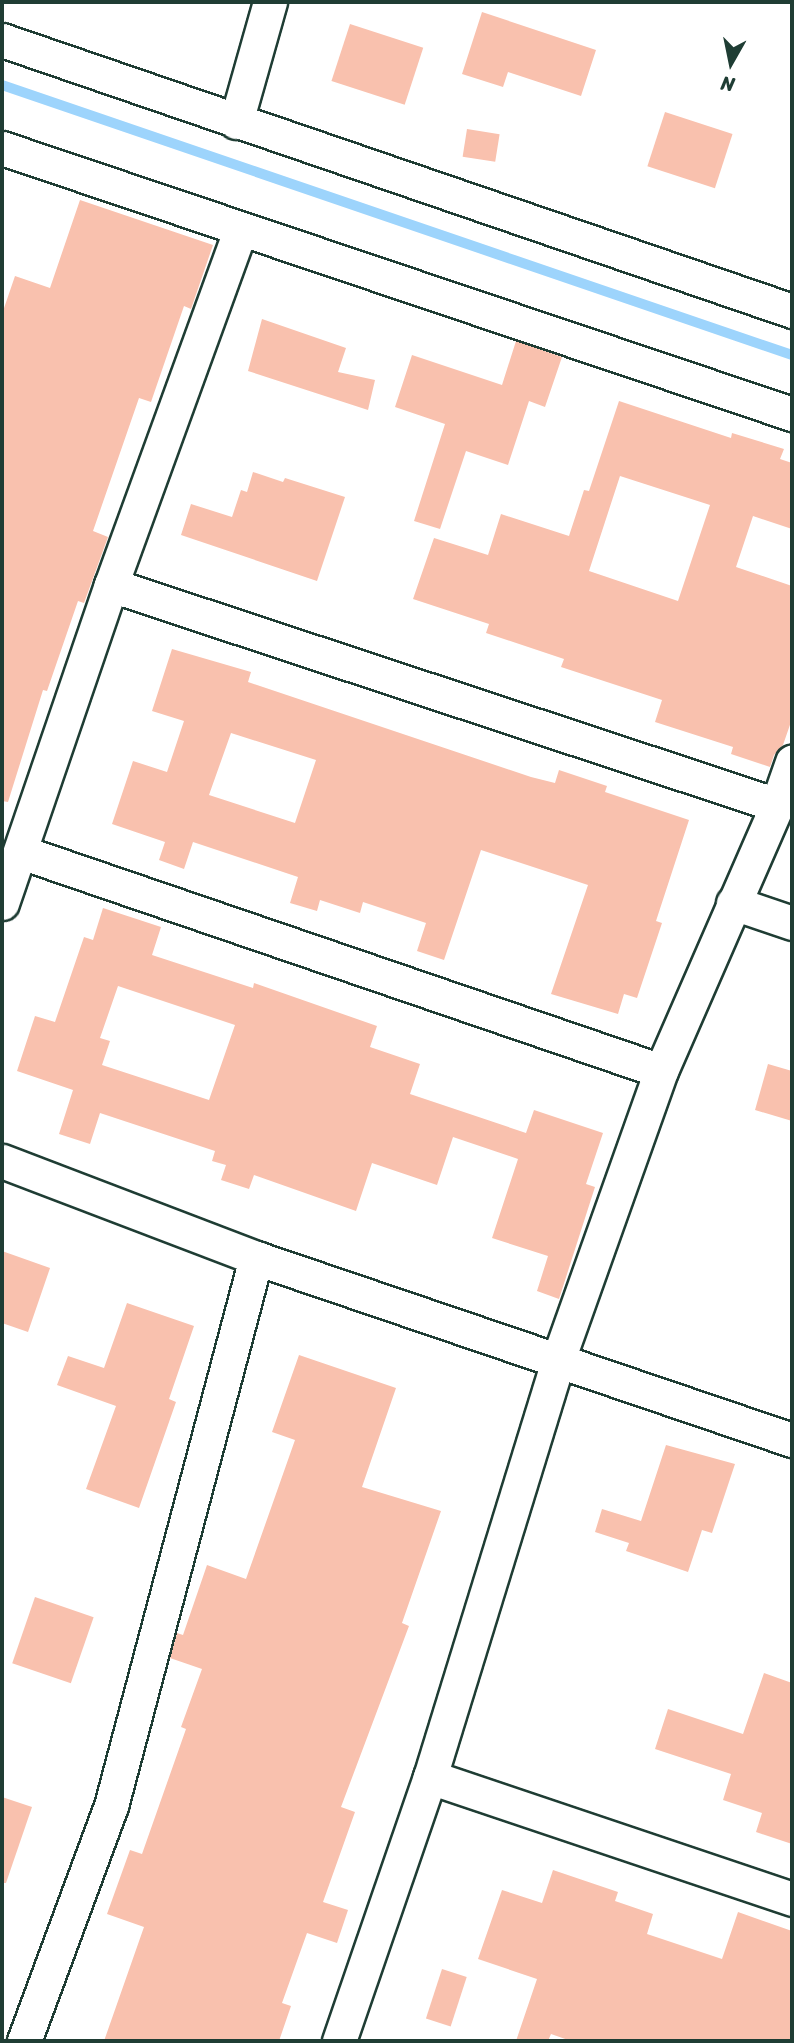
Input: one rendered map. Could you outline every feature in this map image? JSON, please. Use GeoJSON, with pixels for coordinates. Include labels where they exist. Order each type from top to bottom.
{"type":"FeatureCollection","features":[{"type":"Feature","properties":{"kind":"street"},"geometry":{"type":"LineString","coordinates":[[236,122],[270,2]]}},
{"type":"Feature","properties":{"kind":"street"},"geometry":{"type":"LineString","coordinates":[[2,40],[792,311]]}},
{"type":"Feature","properties":{"kind":"street"},"geometry":{"type":"LineString","coordinates":[[2,148],[792,414]]}},
{"type":"Feature","properties":{"kind":"street"},"geometry":{"type":"LineString","coordinates":[[2,903],[111,585],[240,230]]}},
{"type":"Feature","properties":{"kind":"street"},"geometry":{"type":"LineString","coordinates":[[111,585],[777,805]]}},
{"type":"Feature","properties":{"kind":"street"},"geometry":{"type":"LineString","coordinates":[[340,2041],[430,1777],[558,1360],[661,1071],[777,805],[792,762]]}},
{"type":"Feature","properties":{"kind":"street"},"geometry":{"type":"LineString","coordinates":[[21,852],[661,1071]]}},
{"type":"Feature","properties":{"kind":"street"},"geometry":{"type":"LineString","coordinates":[[733,903],[792,923]]}},
{"type":"Feature","properties":{"kind":"street"},"geometry":{"type":"LineString","coordinates":[[2,1161],[256,1258],[792,1440]]}},
{"type":"Feature","properties":{"kind":"street"},"geometry":{"type":"LineString","coordinates":[[24,2041],[111,1806],[256,1258]]}},
{"type":"Feature","properties":{"kind":"street"},"geometry":{"type":"LineString","coordinates":[[430,1777],[792,1899]]}},
{"type":"Feature","properties":{"kind":"building"},"geometry":{"type":"Polygon","coordinates":[[[482,12],[596,50],[581,96],[508,72],[503,87],[462,74],[482,12]]]}},
{"type":"Feature","properties":{"kind":"building"},"geometry":{"type":"Polygon","coordinates":[[[350,24],[423,48],[405,105],[331,81],[350,24]]]}},
{"type":"Feature","properties":{"kind":"building"},"geometry":{"type":"Polygon","coordinates":[[[665,112],[733,134],[715,188],[647,166],[665,112]]]}},
{"type":"Feature","properties":{"kind":"building"},"geometry":{"type":"Polygon","coordinates":[[[467,129],[500,134],[495,162],[463,157],[467,129]]]}},
{"type":"Feature","properties":{"kind":"building"},"geometry":{"type":"Polygon","coordinates":[[[80,200],[213,245],[191,309],[184,306],[151,402],[139,398],[93,531],[108,537],[84,603],[78,601],[47,691],[43,690],[8,802],[2,801],[2,314],[15,276],[50,288],[80,200]]]}},
{"type":"Feature","properties":{"kind":"building"},"geometry":{"type":"Polygon","coordinates":[[[262,319],[346,348],[338,372],[375,380],[368,410],[248,371],[262,319]]]}},
{"type":"Feature","properties":{"kind":"building"},"geometry":{"type":"Polygon","coordinates":[[[516,341],[562,357],[545,407],[529,401],[508,465],[466,451],[440,529],[414,521],[445,424],[395,407],[412,355],[502,385],[516,341]]]}},
{"type":"Feature","properties":{"kind":"building"},"geometry":{"type":"Polygon","coordinates":[[[619,401],[731,438],[732,433],[784,449],[780,459],[792,463],[792,529],[753,516],[736,567],[792,586],[792,719],[783,745],[774,755],[770,767],[731,754],[733,747],[655,722],[662,700],[561,667],[564,659],[486,633],[489,624],[413,599],[434,538],[488,555],[501,514],[569,536],[584,490],[589,491],[619,401]],[[620,476],[589,571],[678,601],[710,505],[620,476]]]}},
{"type":"Feature","properties":{"kind":"building"},"geometry":{"type":"Polygon","coordinates":[[[253,472],[283,482],[285,478],[345,497],[317,581],[181,535],[191,504],[232,517],[241,490],[247,492],[253,472]]]}},
{"type":"Feature","properties":{"kind":"building"},"geometry":{"type":"Polygon","coordinates":[[[172,649],[251,672],[248,682],[531,777],[555,783],[559,770],[607,786],[605,792],[689,820],[656,921],[662,923],[637,998],[624,994],[618,1014],[551,994],[588,885],[481,850],[444,960],[417,951],[426,923],[363,902],[360,913],[320,900],[317,911],[290,903],[298,877],[193,842],[184,869],[159,860],[165,842],[112,824],[133,761],[167,772],[184,721],[152,711],[172,649]],[[231,733],[209,795],[295,823],[316,760],[231,733]]]}},
{"type":"Feature","properties":{"kind":"building"},"geometry":{"type":"Polygon","coordinates":[[[103,908],[161,927],[152,955],[253,988],[254,983],[377,1026],[370,1047],[420,1064],[410,1094],[526,1133],[534,1110],[603,1133],[586,1184],[595,1187],[559,1299],[537,1291],[548,1256],[492,1238],[518,1159],[453,1137],[437,1185],[372,1163],[356,1211],[254,1175],[249,1189],[221,1180],[226,1165],[212,1161],[215,1151],[100,1113],[90,1144],[59,1134],[73,1090],[17,1071],[35,1016],[55,1022],[84,937],[93,940],[103,908]],[[118,986],[100,1038],[110,1041],[102,1065],[209,1100],[235,1025],[118,986]]]}},
{"type":"Feature","properties":{"kind":"building"},"geometry":{"type":"Polygon","coordinates":[[[768,1064],[792,1071],[792,1121],[755,1110],[768,1064]]]}},
{"type":"Feature","properties":{"kind":"building"},"geometry":{"type":"Polygon","coordinates":[[[2,1251],[50,1268],[28,1332],[2,1323],[2,1251]]]}},
{"type":"Feature","properties":{"kind":"building"},"geometry":{"type":"Polygon","coordinates":[[[127,1303],[194,1326],[169,1399],[176,1402],[139,1508],[86,1489],[116,1406],[57,1385],[68,1356],[104,1368],[127,1303]]]}},
{"type":"Feature","properties":{"kind":"building"},"geometry":{"type":"Polygon","coordinates":[[[299,1355],[396,1388],[362,1487],[441,1511],[402,1623],[409,1626],[341,1807],[355,1812],[323,1902],[348,1910],[337,1943],[307,1933],[282,2003],[291,2006],[279,2041],[104,2041],[144,1927],[107,1914],[130,1850],[142,1854],[186,1729],[181,1727],[202,1669],[170,1658],[177,1633],[183,1635],[207,1565],[246,1579],[295,1440],[272,1432],[299,1355]]]}},
{"type":"Feature","properties":{"kind":"building"},"geometry":{"type":"Polygon","coordinates":[[[666,1445],[735,1464],[712,1533],[702,1530],[688,1572],[626,1551],[629,1543],[595,1532],[602,1509],[641,1521],[666,1445]]]}},
{"type":"Feature","properties":{"kind":"building"},"geometry":{"type":"Polygon","coordinates":[[[35,1597],[94,1617],[71,1683],[12,1663],[35,1597]]]}},
{"type":"Feature","properties":{"kind":"building"},"geometry":{"type":"Polygon","coordinates":[[[764,1673],[792,1683],[792,1844],[756,1832],[762,1813],[723,1800],[731,1774],[655,1749],[668,1709],[743,1734],[764,1673]]]}},
{"type":"Feature","properties":{"kind":"building"},"geometry":{"type":"Polygon","coordinates":[[[2,1797],[32,1807],[6,1883],[2,1883],[2,1797]]]}},
{"type":"Feature","properties":{"kind":"building"},"geometry":{"type":"Polygon","coordinates":[[[553,1870],[618,1892],[615,1901],[653,1914],[647,1934],[722,1959],[738,1912],[792,1931],[792,2041],[571,2041],[551,2034],[548,2041],[516,2041],[537,1979],[478,1959],[502,1890],[542,1903],[553,1870]]]}},
{"type":"Feature","properties":{"kind":"building"},"geometry":{"type":"Polygon","coordinates":[[[442,1969],[467,1977],[451,2026],[426,2018],[442,1969]]]}},
{"type":"Feature","properties":{"kind":"waterway"},"geometry":{"type":"LineString","coordinates":[[2,85],[792,355]]}}]}
